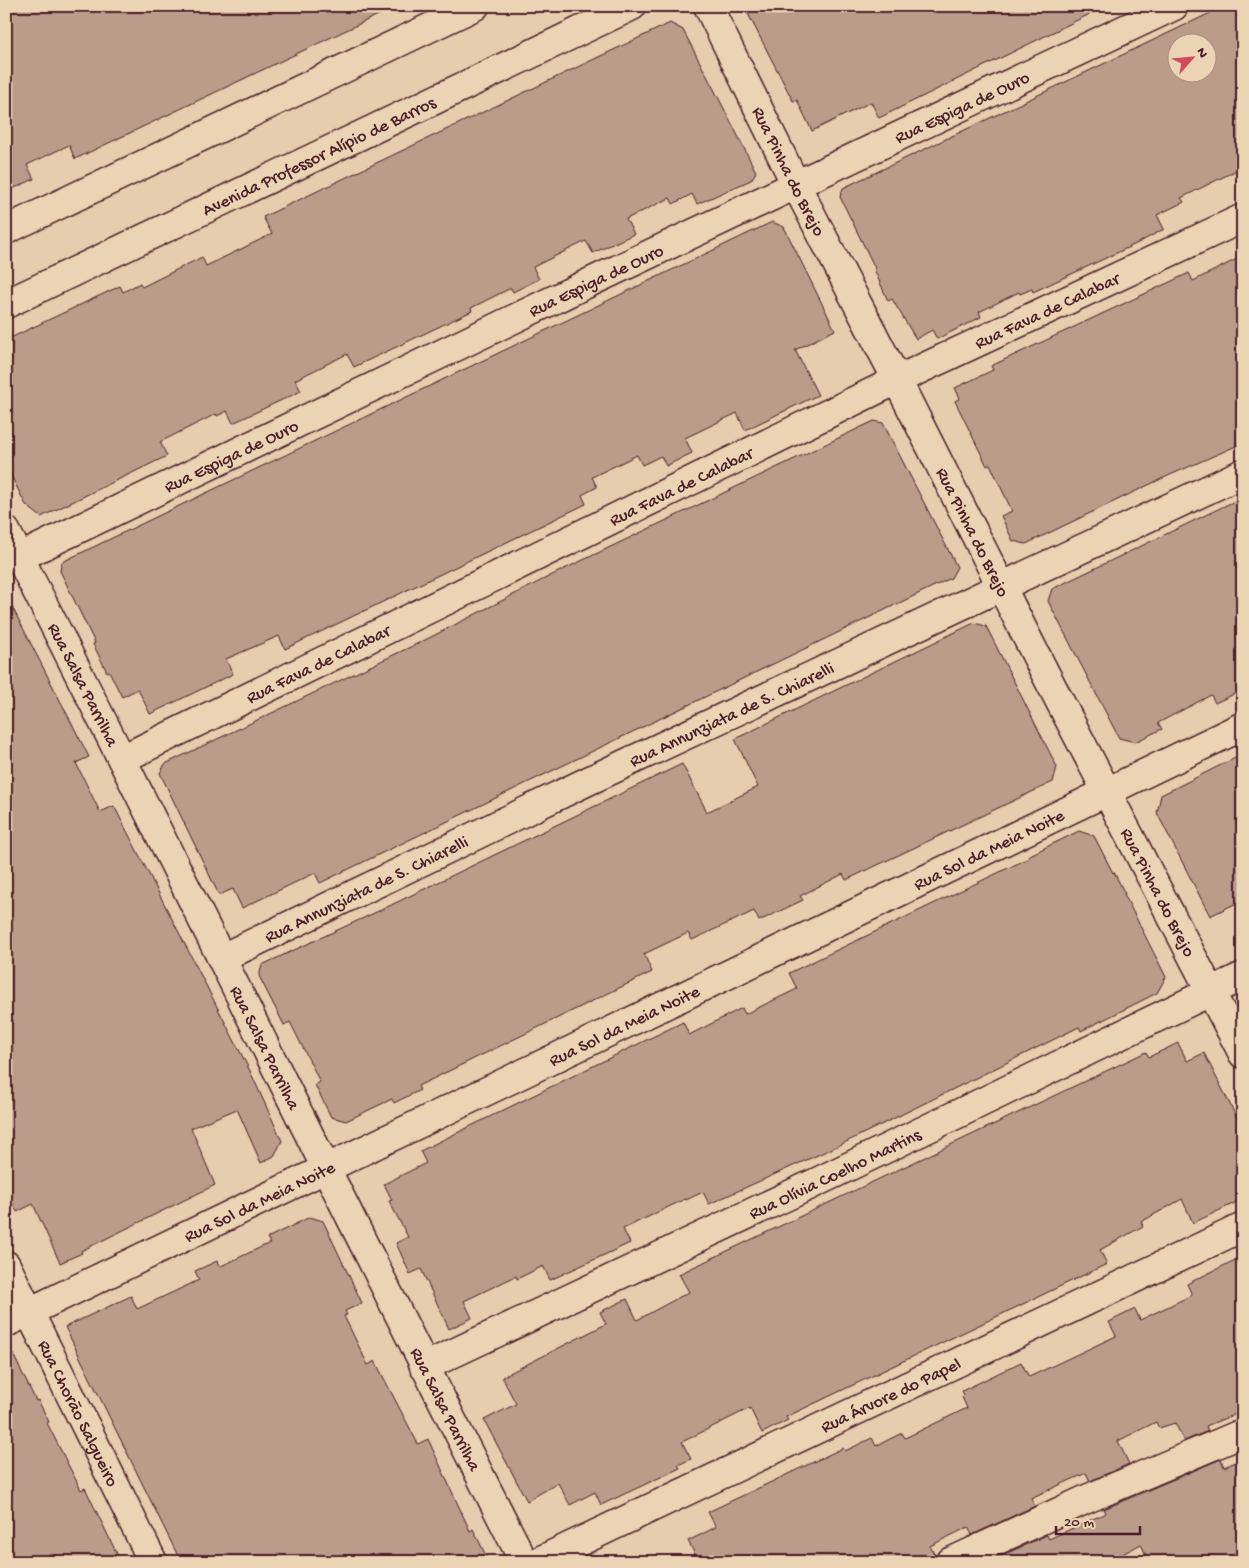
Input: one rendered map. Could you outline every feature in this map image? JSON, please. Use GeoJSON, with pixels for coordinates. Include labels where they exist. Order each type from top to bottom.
{"type":"FeatureCollection","features":[{"type":"Feature","properties":{"kind":"street"},"geometry":{"type":"LineString","coordinates":[[6,230],[425,17],[475,6]]}},
{"type":"Feature","properties":{"kind":"street","name":"Avenida Professor Alípio de Barros"},"geometry":{"type":"LineString","coordinates":[[6,304],[632,6]]}},
{"type":"Feature","properties":{"kind":"street","name":"Rua Pinha do Brejo"},"geometry":{"type":"LineString","coordinates":[[708,6],[796,184],[898,380],[1001,586],[1243,1054]]}},
{"type":"Feature","properties":{"kind":"street","name":"Rua Espiga de Ouro"},"geometry":{"type":"LineString","coordinates":[[20,557],[133,501],[796,184],[1174,6]]}},
{"type":"Feature","properties":{"kind":"street","name":"Rua Fava de Calabar"},"geometry":{"type":"LineString","coordinates":[[122,759],[898,380],[1243,218]]}},
{"type":"Feature","properties":{"kind":"street","name":"Rua Annunziata de S. Chiarelli"},"geometry":{"type":"LineString","coordinates":[[222,958],[595,778],[1243,473]]}},
{"type":"Feature","properties":{"kind":"street","name":"Rua Salsa Parrilha"},"geometry":{"type":"LineString","coordinates":[[6,531],[222,958],[424,1367],[524,1562]]}},
{"type":"Feature","properties":{"kind":"street","name":"Rua Sol da Meia Noite"},"geometry":{"type":"LineString","coordinates":[[18,1318],[328,1170],[1243,726]]}},
{"type":"Feature","properties":{"kind":"street","name":"Rua Olívia Coelho Martins"},"geometry":{"type":"LineString","coordinates":[[424,1367],[819,1181],[1243,976]]}},
{"type":"Feature","properties":{"kind":"street","name":"Rua Árvore do Papel"},"geometry":{"type":"LineString","coordinates":[[537,1562],[1243,1227]]}},
{"type":"Feature","properties":{"kind":"street","name":"Rua Chorão Salgueiro"},"geometry":{"type":"LineString","coordinates":[[6,1264],[18,1318],[153,1562]]}},
{"type":"Feature","properties":{"kind":"street"},"geometry":{"type":"LineString","coordinates":[[950,1562],[1089,1498],[1243,1432]]}},
{"type":"Feature","properties":{"kind":"building"},"geometry":{"type":"Polygon","coordinates":[[[6,6],[397,6],[75,159],[69,145],[27,165],[34,179],[6,192],[6,6]]]}},
{"type":"Feature","properties":{"kind":"building"},"geometry":{"type":"Polygon","coordinates":[[[744,6],[1106,6],[879,118],[871,102],[812,131],[797,100],[793,101],[744,6]]]}},
{"type":"Feature","properties":{"kind":"building"},"geometry":{"type":"Polygon","coordinates":[[[1225,6],[1243,6],[1243,167],[1181,198],[1184,202],[1157,215],[1164,229],[1033,292],[1032,289],[1020,294],[1019,292],[979,312],[981,317],[937,339],[932,330],[916,339],[892,299],[888,301],[875,268],[840,197],[843,188],[1166,34],[1166,82],[1216,82],[1216,32],[1170,32],[1225,6]]]}},
{"type":"Feature","properties":{"kind":"building"},"geometry":{"type":"Polygon","coordinates":[[[670,23],[683,30],[732,124],[756,172],[751,180],[697,204],[692,194],[673,204],[670,198],[626,219],[634,234],[593,253],[586,241],[533,267],[539,279],[513,292],[511,288],[471,308],[472,311],[354,367],[347,354],[295,380],[301,391],[233,423],[227,411],[217,416],[216,414],[160,442],[167,456],[41,517],[26,505],[6,466],[6,340],[120,286],[123,292],[140,283],[142,287],[202,257],[206,266],[272,234],[263,217],[670,23]]]}},
{"type":"Feature","properties":{"kind":"building"},"geometry":{"type":"Polygon","coordinates":[[[772,222],[784,227],[835,330],[795,350],[818,395],[745,430],[737,413],[685,438],[692,453],[666,466],[661,456],[642,465],[637,455],[592,477],[597,487],[582,495],[586,504],[285,649],[279,636],[226,659],[233,674],[150,714],[138,689],[122,697],[93,644],[95,643],[60,571],[62,562],[772,222]]]}},
{"type":"Feature","properties":{"kind":"building"},"geometry":{"type":"Polygon","coordinates":[[[1243,256],[1243,443],[1161,479],[1026,544],[1013,541],[1001,516],[1012,511],[990,464],[987,466],[955,401],[960,398],[955,388],[993,370],[991,366],[1189,273],[1193,281],[1243,256]]]}},
{"type":"Feature","properties":{"kind":"building"},"geometry":{"type":"Polygon","coordinates":[[[874,421],[883,423],[957,567],[951,578],[320,883],[315,873],[242,908],[233,889],[219,895],[160,773],[165,764],[427,639],[556,573],[874,421]]]}},
{"type":"Feature","properties":{"kind":"building"},"geometry":{"type":"Polygon","coordinates":[[[1243,497],[1243,690],[1215,703],[1211,695],[1158,723],[1162,729],[1135,742],[1119,738],[1048,601],[1052,589],[1243,497]]]}},
{"type":"Feature","properties":{"kind":"building"},"geometry":{"type":"Polygon","coordinates":[[[6,595],[89,757],[76,763],[100,812],[114,806],[250,1071],[282,1141],[274,1156],[261,1163],[237,1109],[191,1128],[215,1185],[60,1263],[33,1204],[17,1212],[6,1190],[6,595]]]}},
{"type":"Feature","properties":{"kind":"building"},"geometry":{"type":"Polygon","coordinates":[[[974,623],[986,626],[1057,767],[1053,782],[846,880],[843,874],[800,896],[803,900],[759,921],[754,911],[692,940],[688,933],[644,954],[652,972],[418,1086],[420,1090],[394,1103],[392,1099],[346,1121],[331,1117],[315,1085],[320,1082],[290,1022],[284,1025],[259,976],[262,965],[385,908],[682,764],[707,812],[758,787],[735,739],[974,623]]]}},
{"type":"Feature","properties":{"kind":"building"},"geometry":{"type":"Polygon","coordinates":[[[1243,754],[1243,900],[1210,916],[1157,813],[1161,795],[1243,754]]]}},
{"type":"Feature","properties":{"kind":"building"},"geometry":{"type":"Polygon","coordinates":[[[1079,831],[1094,836],[1166,977],[1157,993],[1081,1031],[1079,1027],[842,1144],[709,1204],[703,1192],[685,1199],[623,1229],[630,1243],[550,1280],[543,1266],[517,1279],[516,1276],[464,1301],[472,1318],[449,1329],[421,1269],[410,1274],[396,1243],[408,1237],[389,1201],[392,1200],[384,1184],[426,1163],[420,1151],[683,1022],[689,1035],[742,1008],[745,1014],[797,989],[789,973],[1029,858],[1028,856],[1079,831]]]}},
{"type":"Feature","properties":{"kind":"building"},"geometry":{"type":"Polygon","coordinates":[[[1178,1043],[1187,1061],[1204,1053],[1243,1130],[1243,1199],[1193,1223],[1182,1199],[1141,1222],[1143,1226],[1100,1250],[1107,1264],[786,1417],[788,1420],[762,1433],[750,1408],[682,1442],[691,1459],[678,1465],[680,1468],[601,1505],[595,1492],[570,1505],[558,1483],[527,1501],[484,1420],[516,1404],[502,1377],[606,1324],[600,1312],[627,1299],[637,1320],[689,1292],[679,1274],[1146,1052],[1149,1057],[1178,1043]]]}},
{"type":"Feature","properties":{"kind":"building"},"geometry":{"type":"Polygon","coordinates":[[[310,1217],[323,1221],[362,1303],[345,1311],[347,1315],[344,1316],[368,1365],[375,1361],[418,1444],[428,1439],[470,1531],[473,1529],[489,1562],[181,1562],[65,1327],[131,1296],[137,1309],[199,1280],[195,1271],[217,1261],[219,1267],[270,1243],[267,1238],[310,1217]]]}},
{"type":"Feature","properties":{"kind":"building"},"geometry":{"type":"Polygon","coordinates":[[[1243,1256],[1243,1411],[1206,1426],[1208,1431],[1184,1441],[1175,1423],[1159,1428],[1156,1422],[1118,1441],[1129,1464],[1090,1481],[1086,1473],[1031,1498],[1035,1506],[972,1535],[968,1527],[930,1546],[936,1557],[935,1562],[699,1562],[688,1541],[716,1527],[708,1512],[843,1448],[845,1451],[872,1438],[876,1446],[902,1433],[905,1438],[967,1408],[962,1397],[964,1395],[962,1391],[1021,1362],[1029,1377],[1116,1336],[1109,1322],[1135,1309],[1140,1320],[1192,1295],[1187,1284],[1243,1256]]]}},
{"type":"Feature","properties":{"kind":"building"},"geometry":{"type":"Polygon","coordinates":[[[6,1340],[36,1401],[38,1400],[49,1422],[47,1423],[81,1490],[85,1488],[118,1556],[105,1562],[6,1562],[6,1340]]]}},
{"type":"Feature","properties":{"kind":"building"},"geometry":{"type":"Polygon","coordinates":[[[1221,1459],[1224,1467],[1243,1459],[1243,1562],[1149,1562],[1141,1544],[1108,1562],[988,1562],[1047,1535],[1049,1539],[1106,1513],[1104,1509],[1221,1459]]]}}]}
